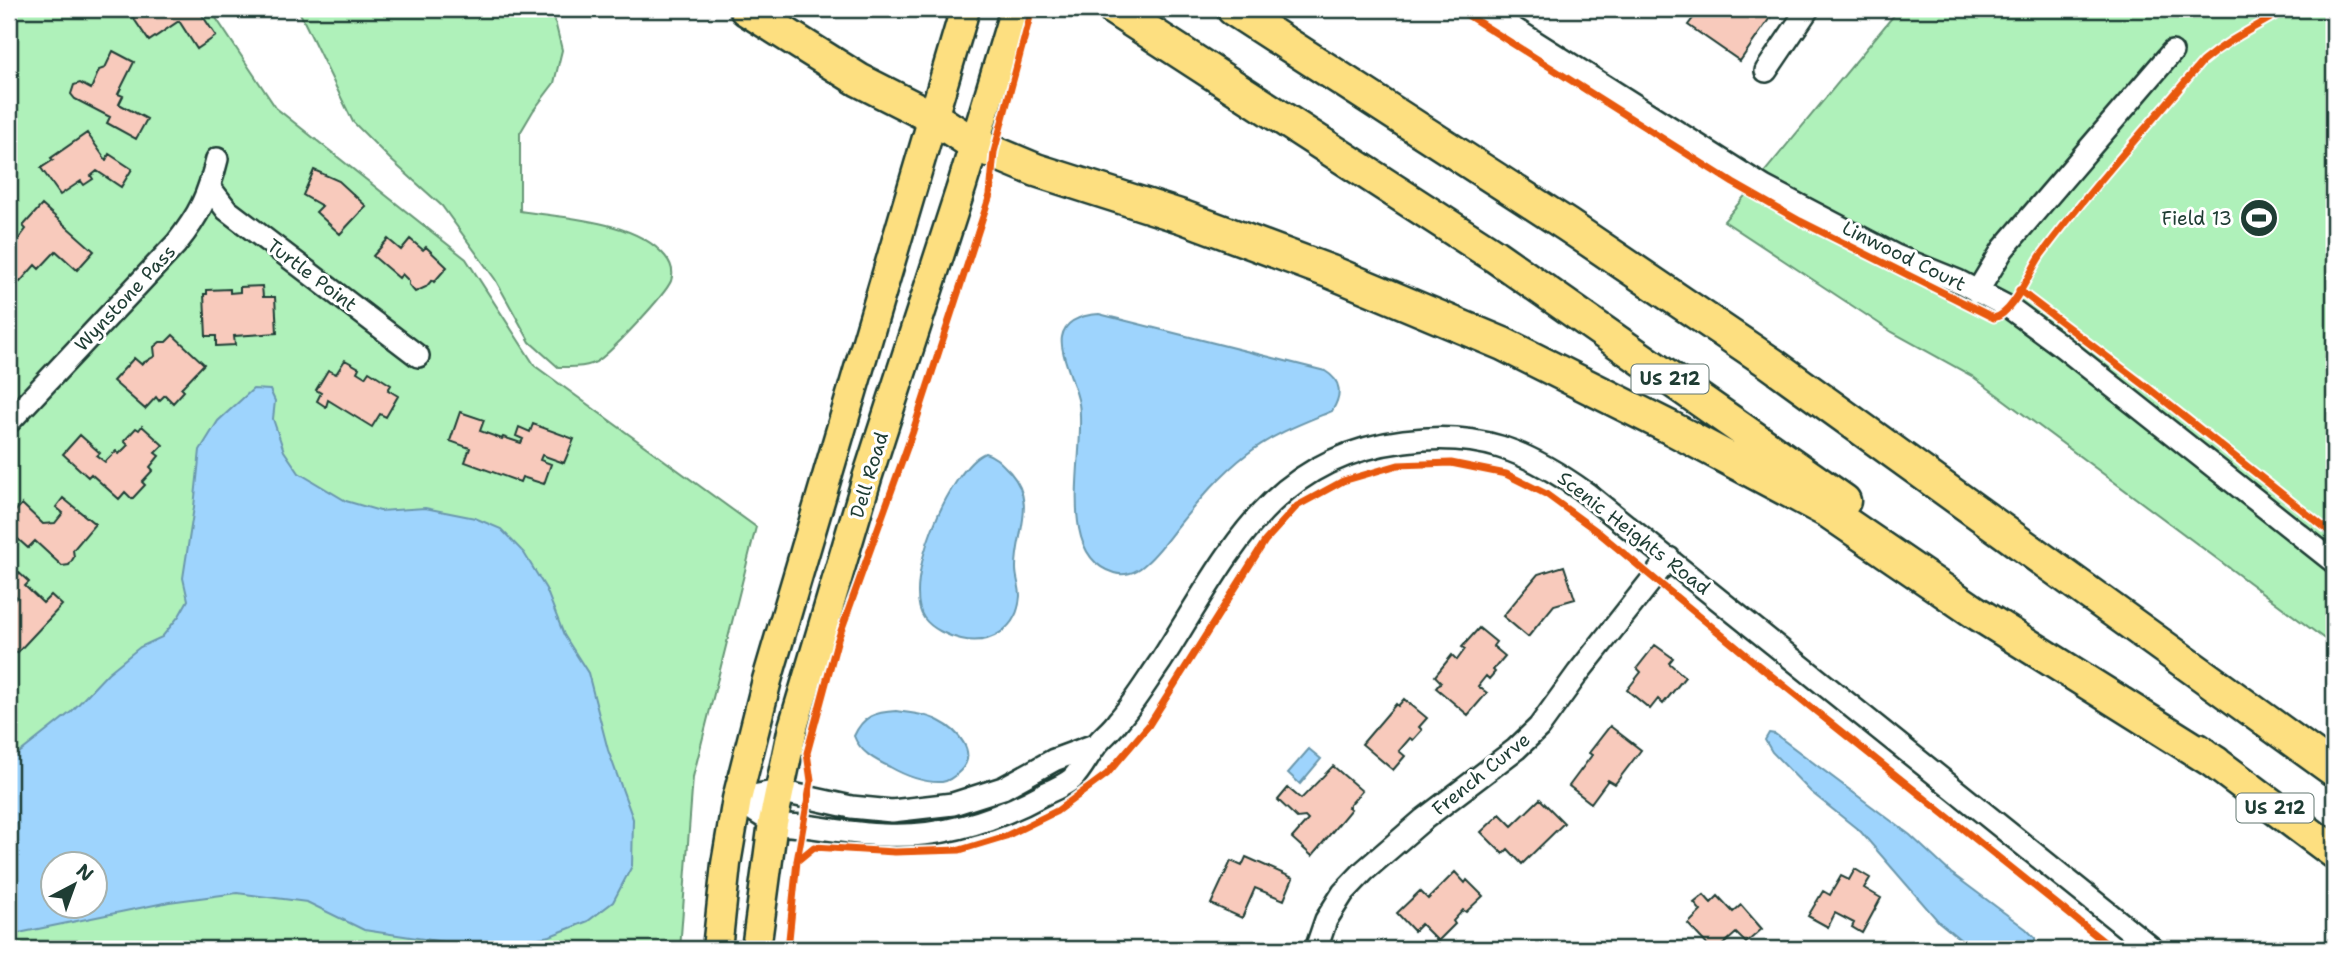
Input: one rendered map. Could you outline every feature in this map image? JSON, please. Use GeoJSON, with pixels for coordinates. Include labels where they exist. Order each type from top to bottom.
{"type":"FeatureCollection","features":[{"type":"Feature","properties":{"kind":"highway"},"geometry":{"type":"LineString","coordinates":[[746,9],[859,80],[933,118],[974,144],[1036,170],[1183,218],[1331,272],[1503,344],[1671,428],[1829,512],[1975,612],[2216,763]]}},
{"type":"Feature","properties":{"kind":"highway","name":"US 212"},"geometry":{"type":"LineString","coordinates":[[1114,9],[1495,256],[2216,763],[2334,852]]}},
{"type":"Feature","properties":{"kind":"highway"},"geometry":{"type":"LineString","coordinates":[[1233,9],[1567,225],[1772,364],[2334,769]]}},
{"type":"Feature","properties":{"kind":"highway"},"geometry":{"type":"LineString","coordinates":[[1265,9],[1423,111],[1567,225]]}},
{"type":"Feature","properties":{"kind":"main road","name":"Dell Road"},"geometry":{"type":"LineString","coordinates":[[718,949],[726,864],[737,799],[767,680],[965,9]]}},
{"type":"Feature","properties":{"kind":"main road","name":"Dell Road"},"geometry":{"type":"LineString","coordinates":[[756,949],[773,822],[793,727],[867,478],[1011,21]]}},
{"type":"Feature","properties":{"kind":"street","name":"Linwood Court"},"geometry":{"type":"LineString","coordinates":[[1483,9],[1764,187],[1896,256],[1958,281],[2010,308],[2334,562]]}},
{"type":"Feature","properties":{"kind":"street"},"geometry":{"type":"LineString","coordinates":[[1766,71],[1808,9]]}},
{"type":"Feature","properties":{"kind":"street"},"geometry":{"type":"LineString","coordinates":[[1977,292],[2003,249],[2172,52]]}},
{"type":"Feature","properties":{"kind":"street","name":"Wynstone Pass"},"geometry":{"type":"LineString","coordinates":[[9,422],[176,244],[196,219],[210,188],[217,159]]}},
{"type":"Feature","properties":{"kind":"street","name":"Turtle Point"},"geometry":{"type":"LineString","coordinates":[[210,188],[227,210],[418,356]]}},
{"type":"Feature","properties":{"kind":"street","name":"Scenic Heights Road"},"geometry":{"type":"LineString","coordinates":[[737,799],[773,822],[901,836],[971,825],[1018,808],[1071,780],[1097,744],[1119,721],[1234,545],[1262,509],[1297,481],[1328,462],[1352,452],[1393,442],[1428,438],[1482,441],[1531,457],[1563,476],[1669,558],[2153,949]]}},
{"type":"Feature","properties":{"kind":"street","name":"French Curve"},"geometry":{"type":"LineString","coordinates":[[1316,949],[1326,920],[1343,894],[1364,871],[1424,819],[1516,749],[1539,727],[1669,558]]}},
{"type":"Feature","properties":{"kind":"street","name":"Scenic Heights Road"},"geometry":{"type":"LineString","coordinates":[[737,799],[779,791],[851,807],[892,811],[953,804],[1003,788],[1054,760],[1097,744]]}},
{"type":"Feature","properties":{"kind":"green space"},"geometry":{"type":"Polygon","coordinates":[[[9,9],[210,9],[276,108],[466,259],[535,366],[756,527],[693,777],[680,949],[9,949],[9,9]]]}},
{"type":"Feature","properties":{"kind":"green space"},"geometry":{"type":"Polygon","coordinates":[[[298,9],[552,9],[562,50],[554,83],[520,133],[520,211],[597,223],[636,235],[665,256],[672,271],[667,288],[638,322],[599,360],[580,366],[558,367],[530,342],[495,279],[442,206],[353,122],[298,9]]]}},
{"type":"Feature","properties":{"kind":"green space"},"geometry":{"type":"Polygon","coordinates":[[[1899,9],[2334,9],[2334,646],[1972,376],[1892,332],[1724,221],[1899,9]]]}},
{"type":"Feature","properties":{"kind":"water"},"geometry":{"type":"Polygon","coordinates":[[[1099,314],[1325,371],[1335,379],[1339,389],[1332,411],[1278,435],[1247,454],[1211,488],[1153,557],[1140,568],[1125,574],[1114,573],[1095,562],[1084,545],[1078,524],[1079,404],[1063,352],[1062,337],[1071,322],[1099,314]]]}},
{"type":"Feature","properties":{"kind":"water"},"geometry":{"type":"Polygon","coordinates":[[[253,389],[270,390],[275,401],[273,419],[284,451],[299,473],[346,501],[380,511],[425,508],[475,518],[501,529],[524,553],[546,589],[564,635],[588,673],[608,750],[633,819],[632,866],[613,902],[588,921],[550,936],[496,945],[464,945],[364,930],[307,902],[237,893],[169,902],[108,915],[108,850],[38,850],[38,920],[82,920],[9,935],[9,761],[71,712],[108,673],[140,647],[162,637],[179,616],[188,600],[183,578],[200,450],[218,421],[253,389]]]}},
{"type":"Feature","properties":{"kind":"water"},"geometry":{"type":"Polygon","coordinates":[[[985,453],[996,458],[1010,472],[1023,496],[1023,519],[1016,569],[1020,596],[1014,617],[1001,632],[983,640],[961,639],[936,629],[924,618],[919,602],[919,580],[932,529],[944,503],[957,480],[971,463],[985,453]]]}},
{"type":"Feature","properties":{"kind":"water"},"geometry":{"type":"Polygon","coordinates":[[[896,711],[929,717],[953,730],[966,750],[965,764],[960,771],[945,781],[921,780],[896,770],[864,751],[854,736],[861,724],[870,716],[896,711]]]}},
{"type":"Feature","properties":{"kind":"water"},"geometry":{"type":"Polygon","coordinates":[[[1769,733],[1775,734],[1910,835],[1951,873],[2026,929],[2035,938],[2035,949],[1972,949],[1939,922],[1861,832],[1811,792],[1772,752],[1765,740],[1769,733]]]}},
{"type":"Feature","properties":{"kind":"water"},"geometry":{"type":"Polygon","coordinates":[[[1309,749],[1321,759],[1300,784],[1288,773],[1309,749]]]}},
{"type":"Feature","properties":{"kind":"building"},"geometry":{"type":"Polygon","coordinates":[[[137,9],[198,9],[216,36],[197,49],[179,21],[149,41],[130,13],[137,9]]]}},
{"type":"Feature","properties":{"kind":"building"},"geometry":{"type":"Polygon","coordinates":[[[1700,9],[1776,9],[1740,61],[1688,25],[1700,9]]]}},
{"type":"Feature","properties":{"kind":"building"},"geometry":{"type":"Polygon","coordinates":[[[113,51],[134,62],[118,94],[123,96],[119,104],[147,119],[136,139],[107,123],[110,117],[75,99],[71,94],[74,85],[80,83],[91,89],[99,70],[105,68],[113,51]]]}},
{"type":"Feature","properties":{"kind":"building"},"geometry":{"type":"Polygon","coordinates":[[[87,133],[106,160],[109,154],[132,169],[121,187],[97,171],[91,176],[93,179],[84,185],[81,181],[60,195],[41,168],[87,133]]]}},
{"type":"Feature","properties":{"kind":"building"},"geometry":{"type":"Polygon","coordinates":[[[314,170],[339,181],[366,206],[340,234],[316,212],[322,206],[303,195],[314,170]]]}},
{"type":"Feature","properties":{"kind":"building"},"geometry":{"type":"Polygon","coordinates":[[[42,205],[94,251],[77,270],[56,251],[39,269],[35,265],[20,282],[9,272],[9,252],[26,229],[23,226],[42,205]]]}},
{"type":"Feature","properties":{"kind":"building"},"geometry":{"type":"Polygon","coordinates":[[[388,239],[401,250],[410,239],[423,250],[426,247],[447,267],[434,282],[432,280],[426,287],[415,292],[402,274],[399,278],[373,256],[388,239]]]}},
{"type":"Feature","properties":{"kind":"building"},"geometry":{"type":"Polygon","coordinates":[[[262,286],[263,297],[275,297],[277,333],[234,336],[235,345],[216,346],[216,336],[206,336],[204,294],[207,294],[207,290],[230,289],[230,293],[240,292],[240,287],[262,286]]]}},
{"type":"Feature","properties":{"kind":"building"},"geometry":{"type":"Polygon","coordinates":[[[13,307],[17,329],[9,331],[9,308],[13,307]]]}},
{"type":"Feature","properties":{"kind":"building"},"geometry":{"type":"Polygon","coordinates":[[[173,335],[204,364],[181,388],[184,391],[173,403],[165,395],[159,401],[156,397],[145,409],[113,381],[134,358],[141,364],[155,356],[154,347],[160,342],[166,342],[173,335]]]}},
{"type":"Feature","properties":{"kind":"building"},"geometry":{"type":"Polygon","coordinates":[[[345,360],[359,368],[357,372],[365,377],[369,371],[391,385],[388,390],[398,396],[386,417],[380,414],[372,427],[328,400],[326,407],[317,401],[321,393],[316,390],[328,370],[336,374],[345,360]]]}},
{"type":"Feature","properties":{"kind":"building"},"geometry":{"type":"Polygon","coordinates":[[[460,412],[484,420],[480,431],[502,439],[503,437],[521,443],[523,439],[516,436],[519,427],[530,432],[533,424],[574,439],[564,463],[542,455],[540,460],[551,464],[544,484],[522,477],[520,482],[465,462],[470,448],[450,441],[460,412]]]}},
{"type":"Feature","properties":{"kind":"building"},"geometry":{"type":"Polygon","coordinates":[[[142,426],[163,445],[155,453],[159,456],[150,467],[153,470],[142,482],[145,485],[132,499],[125,492],[119,499],[91,474],[88,477],[63,454],[80,435],[100,453],[97,456],[105,462],[116,451],[119,454],[128,445],[124,441],[136,428],[139,430],[142,426]]]}},
{"type":"Feature","properties":{"kind":"building"},"geometry":{"type":"Polygon","coordinates":[[[63,498],[95,524],[73,550],[74,557],[69,565],[62,566],[35,541],[28,548],[9,531],[9,518],[22,504],[43,524],[55,523],[63,513],[56,507],[63,498]]]}},
{"type":"Feature","properties":{"kind":"building"},"geometry":{"type":"Polygon","coordinates":[[[1564,566],[1575,599],[1554,605],[1528,637],[1503,616],[1538,574],[1564,566]]]}},
{"type":"Feature","properties":{"kind":"building"},"geometry":{"type":"Polygon","coordinates":[[[9,569],[16,570],[29,582],[25,586],[43,603],[51,595],[62,605],[17,653],[12,648],[9,649],[9,606],[17,597],[9,590],[9,569]]]}},
{"type":"Feature","properties":{"kind":"building"},"geometry":{"type":"Polygon","coordinates":[[[1479,628],[1496,642],[1493,646],[1505,656],[1489,679],[1486,676],[1478,686],[1487,693],[1468,715],[1436,688],[1441,682],[1435,676],[1452,655],[1457,660],[1465,649],[1462,647],[1479,628]]]}},
{"type":"Feature","properties":{"kind":"building"},"geometry":{"type":"Polygon","coordinates":[[[1655,645],[1673,658],[1669,663],[1685,677],[1663,704],[1658,699],[1650,709],[1627,690],[1641,672],[1637,668],[1655,645]]]}},
{"type":"Feature","properties":{"kind":"building"},"geometry":{"type":"Polygon","coordinates":[[[1404,699],[1427,718],[1419,727],[1422,730],[1413,740],[1410,738],[1399,751],[1405,756],[1393,770],[1362,744],[1396,704],[1398,706],[1404,699]]]}},
{"type":"Feature","properties":{"kind":"building"},"geometry":{"type":"Polygon","coordinates":[[[1610,726],[1641,750],[1615,784],[1608,780],[1591,803],[1569,786],[1592,755],[1589,753],[1610,726]]]}},
{"type":"Feature","properties":{"kind":"building"},"geometry":{"type":"Polygon","coordinates":[[[1333,766],[1362,791],[1348,807],[1351,809],[1312,856],[1292,838],[1308,820],[1305,817],[1297,818],[1278,800],[1288,788],[1301,799],[1333,766]]]}},
{"type":"Feature","properties":{"kind":"building"},"geometry":{"type":"Polygon","coordinates":[[[1540,799],[1564,823],[1522,864],[1508,849],[1503,854],[1481,832],[1500,814],[1512,826],[1540,799]]]}},
{"type":"Feature","properties":{"kind":"building"},"geometry":{"type":"Polygon","coordinates":[[[1246,857],[1293,878],[1284,900],[1255,888],[1242,918],[1211,904],[1231,861],[1242,866],[1246,857]]]}},
{"type":"Feature","properties":{"kind":"building"},"geometry":{"type":"Polygon","coordinates":[[[1855,869],[1870,878],[1864,888],[1881,898],[1862,933],[1852,927],[1854,923],[1835,913],[1828,927],[1808,916],[1823,891],[1830,895],[1841,876],[1849,880],[1855,869]]]}},
{"type":"Feature","properties":{"kind":"building"},"geometry":{"type":"Polygon","coordinates":[[[1455,872],[1483,896],[1466,912],[1463,910],[1453,921],[1455,924],[1438,941],[1421,924],[1414,931],[1397,913],[1420,891],[1428,899],[1455,872]]]}},
{"type":"Feature","properties":{"kind":"building"},"geometry":{"type":"Polygon","coordinates":[[[1704,895],[1711,903],[1718,896],[1733,912],[1741,905],[1762,929],[1746,943],[1736,933],[1718,949],[1711,949],[1688,924],[1701,911],[1694,903],[1704,895]]]}},
{"type":"Feature","properties":{"kind":"building"},"geometry":{"type":"Polygon","coordinates":[[[25,944],[67,948],[86,946],[117,949],[25,949],[25,944]]]}},
{"type":"Feature","properties":{"kind":"cycle path"},"geometry":{"type":"LineString","coordinates":[[788,949],[797,861],[811,781],[807,753],[837,642],[913,431],[990,195],[994,152],[1032,9]]}},
{"type":"Feature","properties":{"kind":"cycle path"},"geometry":{"type":"LineString","coordinates":[[1458,9],[1733,183],[1800,221],[1994,318],[2008,308],[2060,230],[2202,62],[2286,9]]}},
{"type":"Feature","properties":{"kind":"cycle path"},"geometry":{"type":"LineString","coordinates":[[2019,290],[2334,535]]}},
{"type":"Feature","properties":{"kind":"cycle path"},"geometry":{"type":"LineString","coordinates":[[797,861],[814,847],[895,852],[960,850],[1006,836],[1057,811],[1107,774],[1149,725],[1265,541],[1297,506],[1343,481],[1398,465],[1451,463],[1506,474],[1546,494],[1598,532],[1758,665],[2113,949]]}},
{"type":"Feature","properties":{"kind":"place","name":"Field 13"},"geometry":{"type":"Point","coordinates":[2259,218]}}]}
